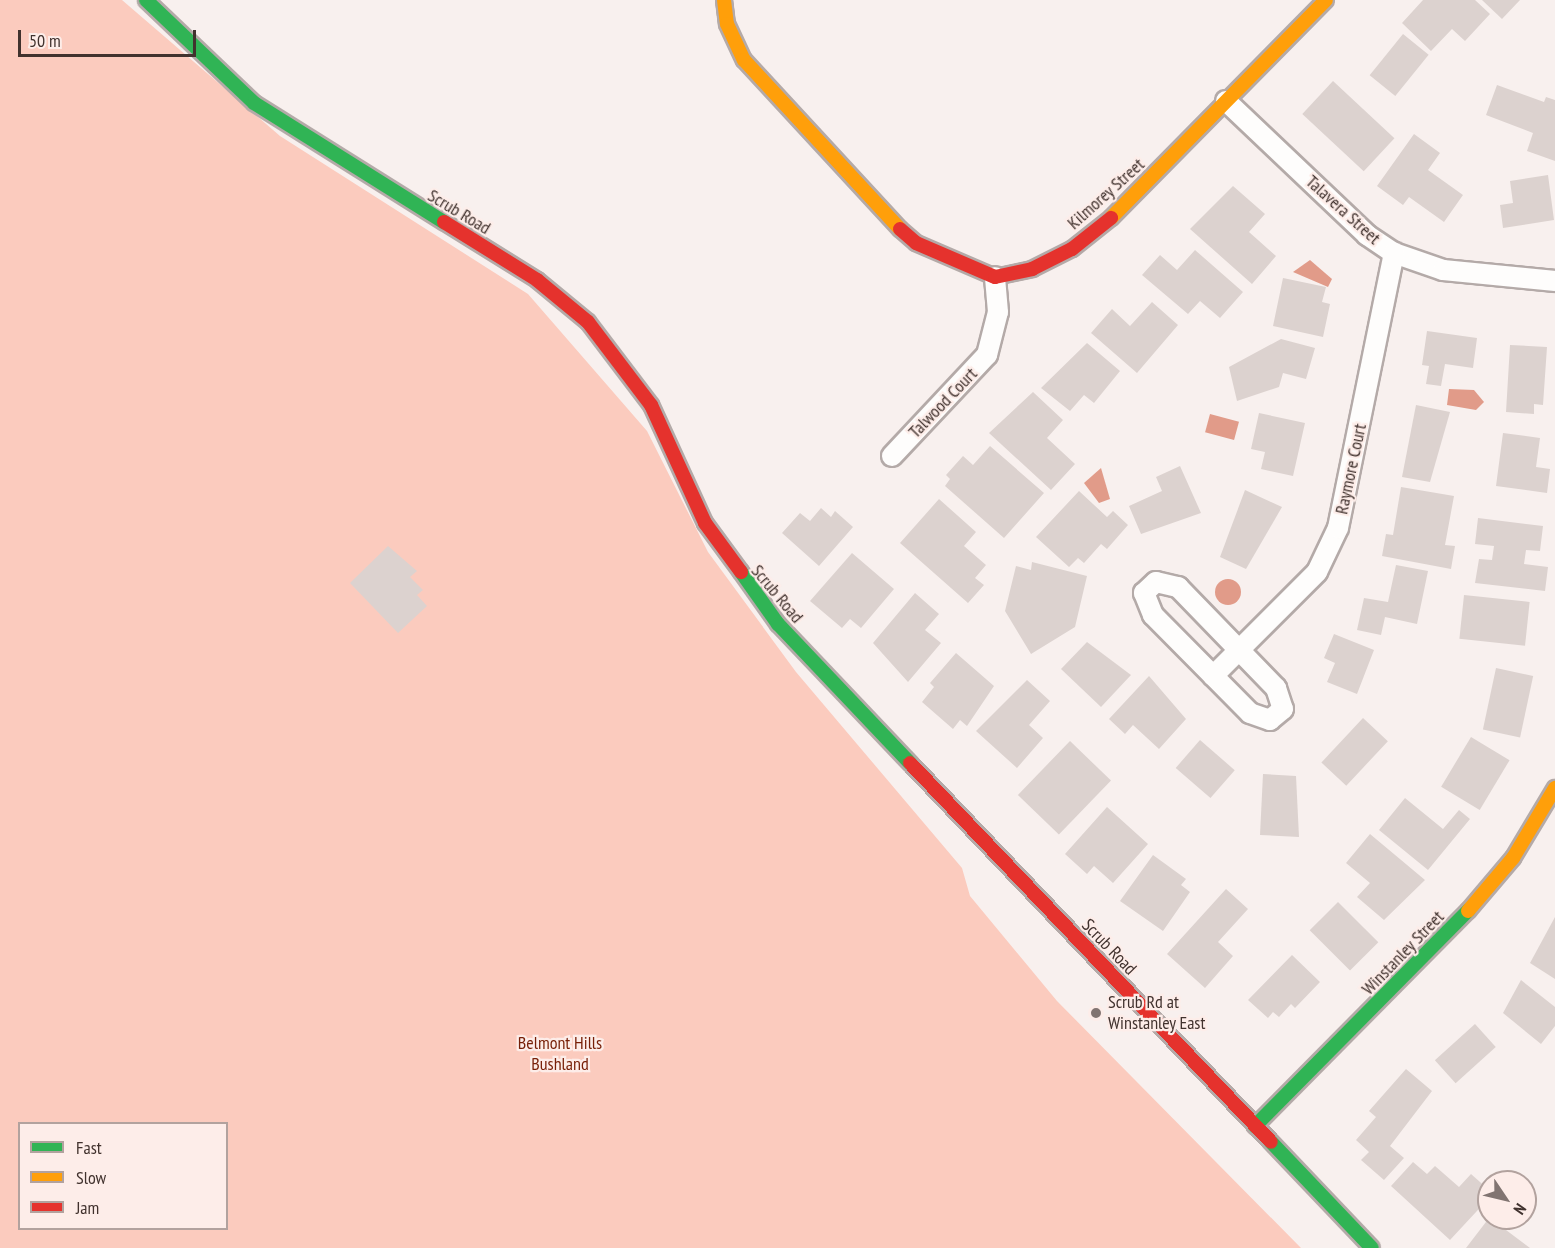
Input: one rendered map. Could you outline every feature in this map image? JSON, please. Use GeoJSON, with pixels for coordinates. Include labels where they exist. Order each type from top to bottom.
{"type":"FeatureCollection","features":[{"type":"Feature","properties":{"kind":"main road","name":"Scrub Road"},"geometry":{"type":"LineString","coordinates":[[146,0],[254,103],[537,280],[588,322],[651,405],[705,523],[737,575],[778,624],[1372,1248]]}},
{"type":"Feature","properties":{"kind":"main road"},"geometry":{"type":"LineString","coordinates":[[724,0],[727,24],[744,60],[881,214],[916,243],[995,276]]}},
{"type":"Feature","properties":{"kind":"main road","name":"Kilmorey Street"},"geometry":{"type":"LineString","coordinates":[[995,276],[1032,269],[1072,249],[1113,218],[1326,0]]}},
{"type":"Feature","properties":{"kind":"main road","name":"Winstanley Street"},"geometry":{"type":"LineString","coordinates":[[1255,1126],[1450,932],[1513,858],[1555,788]]}},
{"type":"Feature","properties":{"kind":"street","name":"Talavera Street"},"geometry":{"type":"LineString","coordinates":[[1226,101],[1367,235],[1394,253],[1443,270],[1555,281]]}},
{"type":"Feature","properties":{"kind":"street","name":"Raymore Court"},"geometry":{"type":"LineString","coordinates":[[1213,676],[1317,572],[1338,528],[1394,253]]}},
{"type":"Feature","properties":{"kind":"street","name":"Talwood Court"},"geometry":{"type":"LineString","coordinates":[[892,456],[987,355],[998,312],[995,276]]}},
{"type":"Feature","properties":{"kind":"street"},"geometry":{"type":"LineString","coordinates":[[1156,582],[1178,587],[1240,651],[1276,687],[1282,709],[1270,720],[1250,713],[1213,676],[1153,615],[1144,593],[1156,582]]}},
{"type":"Feature","properties":{"kind":"green space","name":"Belmont Hills Bushland"},"geometry":{"type":"Polygon","coordinates":[[[0,0],[122,0],[280,136],[528,294],[647,431],[708,552],[796,672],[962,868],[970,896],[1057,1001],[1301,1248],[0,1248],[0,0]]]}},
{"type":"Feature","properties":{"kind":"shaded area"},"geometry":{"type":"Polygon","coordinates":[[[1310,260],[1332,279],[1328,287],[1293,272],[1310,260]]]}},
{"type":"Feature","properties":{"kind":"shaded area"},"geometry":{"type":"Polygon","coordinates":[[[1449,389],[1474,390],[1484,402],[1476,410],[1447,405],[1449,389]]]}},
{"type":"Feature","properties":{"kind":"shaded area"},"geometry":{"type":"Polygon","coordinates":[[[1210,414],[1239,422],[1234,440],[1205,432],[1210,414]]]}},
{"type":"Feature","properties":{"kind":"shaded area"},"geometry":{"type":"Polygon","coordinates":[[[1101,468],[1110,499],[1099,503],[1084,483],[1101,468]]]}},
{"type":"Feature","properties":{"kind":"shaded area"},"geometry":{"type":"Polygon","coordinates":[[[1228,579],[1237,583],[1241,592],[1237,601],[1228,605],[1219,601],[1215,592],[1219,583],[1228,579]]]}},
{"type":"Feature","properties":{"kind":"building"},"geometry":{"type":"Polygon","coordinates":[[[1423,0],[1475,0],[1490,14],[1465,41],[1452,29],[1431,51],[1402,23],[1423,0]]]}},
{"type":"Feature","properties":{"kind":"building"},"geometry":{"type":"Polygon","coordinates":[[[1482,0],[1520,0],[1502,19],[1482,0]]]}},
{"type":"Feature","properties":{"kind":"building"},"geometry":{"type":"Polygon","coordinates":[[[1403,34],[1429,55],[1395,96],[1370,75],[1403,34]]]}},
{"type":"Feature","properties":{"kind":"building"},"geometry":{"type":"Polygon","coordinates":[[[1333,81],[1394,138],[1364,171],[1302,114],[1333,81]]]}},
{"type":"Feature","properties":{"kind":"building"},"geometry":{"type":"Polygon","coordinates":[[[1497,85],[1544,102],[1546,97],[1555,100],[1555,161],[1527,151],[1533,133],[1486,115],[1497,85]]]}},
{"type":"Feature","properties":{"kind":"building"},"geometry":{"type":"Polygon","coordinates":[[[1414,134],[1440,153],[1428,170],[1463,195],[1444,222],[1409,197],[1403,205],[1377,186],[1414,134]]]}},
{"type":"Feature","properties":{"kind":"building"},"geometry":{"type":"Polygon","coordinates":[[[1548,175],[1554,220],[1503,228],[1500,205],[1513,203],[1510,181],[1548,175]]]}},
{"type":"Feature","properties":{"kind":"building"},"geometry":{"type":"Polygon","coordinates":[[[1233,186],[1265,214],[1249,232],[1276,256],[1252,284],[1190,229],[1233,186]]]}},
{"type":"Feature","properties":{"kind":"building"},"geometry":{"type":"Polygon","coordinates":[[[1195,250],[1243,292],[1220,318],[1200,301],[1188,314],[1142,275],[1160,255],[1177,270],[1195,250]]]}},
{"type":"Feature","properties":{"kind":"building"},"geometry":{"type":"Polygon","coordinates":[[[1283,278],[1326,287],[1322,302],[1330,304],[1323,337],[1273,326],[1283,278]]]}},
{"type":"Feature","properties":{"kind":"building"},"geometry":{"type":"Polygon","coordinates":[[[1152,302],[1178,325],[1137,373],[1091,333],[1112,309],[1130,326],[1152,302]]]}},
{"type":"Feature","properties":{"kind":"building"},"geometry":{"type":"Polygon","coordinates":[[[1427,331],[1477,338],[1473,368],[1445,364],[1441,386],[1426,384],[1429,366],[1422,365],[1427,331]]]}},
{"type":"Feature","properties":{"kind":"building"},"geometry":{"type":"Polygon","coordinates":[[[1281,339],[1315,348],[1306,379],[1283,373],[1279,387],[1237,401],[1229,367],[1281,339]]]}},
{"type":"Feature","properties":{"kind":"building"},"geometry":{"type":"Polygon","coordinates":[[[1087,343],[1120,371],[1094,403],[1084,395],[1070,411],[1041,388],[1087,343]]]}},
{"type":"Feature","properties":{"kind":"building"},"geometry":{"type":"Polygon","coordinates":[[[1510,345],[1547,347],[1543,405],[1534,404],[1534,414],[1506,412],[1510,345]]]}},
{"type":"Feature","properties":{"kind":"building"},"geometry":{"type":"Polygon","coordinates":[[[1033,392],[1063,420],[1047,438],[1075,464],[1051,490],[989,433],[1033,392]]]}},
{"type":"Feature","properties":{"kind":"building"},"geometry":{"type":"Polygon","coordinates":[[[1416,405],[1450,412],[1430,482],[1402,477],[1416,405]]]}},
{"type":"Feature","properties":{"kind":"building"},"geometry":{"type":"Polygon","coordinates":[[[1259,413],[1305,423],[1293,476],[1261,469],[1265,452],[1251,449],[1259,413]]]}},
{"type":"Feature","properties":{"kind":"building"},"geometry":{"type":"Polygon","coordinates":[[[1503,433],[1540,438],[1536,467],[1550,469],[1547,493],[1496,486],[1503,433]]]}},
{"type":"Feature","properties":{"kind":"building"},"geometry":{"type":"Polygon","coordinates":[[[990,446],[1044,493],[1004,538],[945,486],[950,479],[946,475],[963,456],[973,465],[990,446]]]}},
{"type":"Feature","properties":{"kind":"building"},"geometry":{"type":"Polygon","coordinates":[[[1180,466],[1201,513],[1141,534],[1129,506],[1162,491],[1156,477],[1180,466]]]}},
{"type":"Feature","properties":{"kind":"building"},"geometry":{"type":"Polygon","coordinates":[[[1401,487],[1454,496],[1445,545],[1455,546],[1451,569],[1382,556],[1386,534],[1393,535],[1401,487]]]}},
{"type":"Feature","properties":{"kind":"building"},"geometry":{"type":"Polygon","coordinates":[[[1245,490],[1282,507],[1246,569],[1220,557],[1245,490]]]}},
{"type":"Feature","properties":{"kind":"building"},"geometry":{"type":"Polygon","coordinates":[[[1079,491],[1107,517],[1113,511],[1128,525],[1107,549],[1101,544],[1084,563],[1078,558],[1069,567],[1036,537],[1079,491]]]}},
{"type":"Feature","properties":{"kind":"building"},"geometry":{"type":"Polygon","coordinates":[[[939,499],[976,532],[964,546],[986,565],[975,578],[984,585],[968,603],[900,543],[939,499]]]}},
{"type":"Feature","properties":{"kind":"building"},"geometry":{"type":"Polygon","coordinates":[[[821,508],[831,517],[835,511],[853,527],[819,566],[782,533],[800,513],[810,521],[821,508]]]}},
{"type":"Feature","properties":{"kind":"building"},"geometry":{"type":"Polygon","coordinates":[[[1478,518],[1543,526],[1540,551],[1526,550],[1524,564],[1548,567],[1545,591],[1475,583],[1479,559],[1492,560],[1494,546],[1475,544],[1478,518]]]}},
{"type":"Feature","properties":{"kind":"building"},"geometry":{"type":"Polygon","coordinates":[[[388,546],[417,571],[410,577],[423,590],[417,595],[427,606],[398,633],[350,583],[388,546]]]}},
{"type":"Feature","properties":{"kind":"building"},"geometry":{"type":"Polygon","coordinates":[[[852,553],[894,589],[861,628],[850,619],[842,628],[810,601],[852,553]]]}},
{"type":"Feature","properties":{"kind":"building"},"geometry":{"type":"Polygon","coordinates":[[[1032,562],[1087,576],[1075,627],[1031,654],[1005,611],[1016,566],[1031,570],[1032,562]]]}},
{"type":"Feature","properties":{"kind":"building"},"geometry":{"type":"Polygon","coordinates":[[[1396,565],[1428,571],[1417,624],[1385,617],[1381,635],[1357,630],[1364,598],[1388,602],[1396,565]]]}},
{"type":"Feature","properties":{"kind":"building"},"geometry":{"type":"Polygon","coordinates":[[[915,593],[939,614],[925,630],[941,643],[908,682],[873,643],[915,593]]]}},
{"type":"Feature","properties":{"kind":"building"},"geometry":{"type":"Polygon","coordinates":[[[1464,595],[1530,602],[1525,646],[1459,639],[1464,595]]]}},
{"type":"Feature","properties":{"kind":"building"},"geometry":{"type":"Polygon","coordinates":[[[1334,634],[1374,650],[1357,694],[1327,682],[1335,663],[1324,658],[1334,634]]]}},
{"type":"Feature","properties":{"kind":"building"},"geometry":{"type":"Polygon","coordinates":[[[1087,642],[1131,675],[1101,707],[1061,669],[1087,642]]]}},
{"type":"Feature","properties":{"kind":"building"},"geometry":{"type":"Polygon","coordinates":[[[956,653],[994,686],[967,726],[960,720],[953,729],[922,702],[934,687],[930,683],[956,653]]]}},
{"type":"Feature","properties":{"kind":"building"},"geometry":{"type":"Polygon","coordinates":[[[1496,668],[1533,676],[1520,738],[1483,730],[1496,668]]]}},
{"type":"Feature","properties":{"kind":"building"},"geometry":{"type":"Polygon","coordinates":[[[1149,676],[1186,719],[1159,749],[1133,725],[1125,734],[1109,719],[1149,676]]]}},
{"type":"Feature","properties":{"kind":"building"},"geometry":{"type":"Polygon","coordinates":[[[1027,680],[1050,701],[1029,725],[1043,738],[1017,768],[976,731],[1027,680]]]}},
{"type":"Feature","properties":{"kind":"building"},"geometry":{"type":"Polygon","coordinates":[[[1363,718],[1388,741],[1346,786],[1321,763],[1363,718]]]}},
{"type":"Feature","properties":{"kind":"building"},"geometry":{"type":"Polygon","coordinates":[[[1471,737],[1510,760],[1480,810],[1441,787],[1471,737]]]}},
{"type":"Feature","properties":{"kind":"building"},"geometry":{"type":"Polygon","coordinates":[[[1200,740],[1235,770],[1210,798],[1176,768],[1200,740]]]}},
{"type":"Feature","properties":{"kind":"building"},"geometry":{"type":"Polygon","coordinates":[[[1070,741],[1111,781],[1059,835],[1018,795],[1070,741]]]}},
{"type":"Feature","properties":{"kind":"building"},"geometry":{"type":"Polygon","coordinates":[[[1263,774],[1296,776],[1299,837],[1260,835],[1263,774]]]}},
{"type":"Feature","properties":{"kind":"building"},"geometry":{"type":"Polygon","coordinates":[[[1405,798],[1443,829],[1459,810],[1470,819],[1428,870],[1379,830],[1405,798]]]}},
{"type":"Feature","properties":{"kind":"building"},"geometry":{"type":"Polygon","coordinates":[[[1107,807],[1148,844],[1113,883],[1094,866],[1087,874],[1065,854],[1107,807]]]}},
{"type":"Feature","properties":{"kind":"building"},"geometry":{"type":"Polygon","coordinates":[[[1370,834],[1425,880],[1384,920],[1357,897],[1370,883],[1346,863],[1370,834]]]}},
{"type":"Feature","properties":{"kind":"building"},"geometry":{"type":"Polygon","coordinates":[[[1153,855],[1186,879],[1181,885],[1190,892],[1163,931],[1120,901],[1153,855]]]}},
{"type":"Feature","properties":{"kind":"building"},"geometry":{"type":"Polygon","coordinates":[[[1226,889],[1248,909],[1218,942],[1233,956],[1205,988],[1167,954],[1226,889]]]}},
{"type":"Feature","properties":{"kind":"building"},"geometry":{"type":"Polygon","coordinates":[[[1338,902],[1378,942],[1350,971],[1310,930],[1338,902]]]}},
{"type":"Feature","properties":{"kind":"building"},"geometry":{"type":"Polygon","coordinates":[[[1555,917],[1555,979],[1530,963],[1555,917]]]}},
{"type":"Feature","properties":{"kind":"building"},"geometry":{"type":"Polygon","coordinates":[[[1292,955],[1320,982],[1295,1008],[1291,1004],[1279,1017],[1273,1012],[1268,1018],[1248,1000],[1292,955]]]}},
{"type":"Feature","properties":{"kind":"building"},"geometry":{"type":"Polygon","coordinates":[[[1521,980],[1555,1007],[1555,1026],[1541,1044],[1503,1013],[1521,980]]]}},
{"type":"Feature","properties":{"kind":"building"},"geometry":{"type":"Polygon","coordinates":[[[1475,1024],[1496,1047],[1456,1083],[1435,1060],[1475,1024]]]}},
{"type":"Feature","properties":{"kind":"building"},"geometry":{"type":"Polygon","coordinates":[[[1406,1069],[1432,1091],[1390,1146],[1404,1158],[1384,1180],[1361,1160],[1369,1152],[1356,1140],[1376,1117],[1369,1111],[1406,1069]]]}},
{"type":"Feature","properties":{"kind":"building"},"geometry":{"type":"Polygon","coordinates":[[[1413,1162],[1427,1174],[1435,1166],[1459,1187],[1471,1174],[1477,1179],[1477,1211],[1450,1240],[1391,1186],[1413,1162]]]}},
{"type":"Feature","properties":{"kind":"building"},"geometry":{"type":"Polygon","coordinates":[[[1480,1230],[1506,1230],[1530,1248],[1466,1248],[1480,1230]]]}},
{"type":"Feature","properties":{"kind":"traffic: fast"},"geometry":{"type":"LineString","coordinates":[[146,0],[254,103],[444,222]]}},
{"type":"Feature","properties":{"kind":"traffic: fast"},"geometry":{"type":"LineString","coordinates":[[741,572],[778,624],[910,763]]}},
{"type":"Feature","properties":{"kind":"traffic: fast"},"geometry":{"type":"LineString","coordinates":[[1255,1126],[1468,911]]}},
{"type":"Feature","properties":{"kind":"traffic: fast"},"geometry":{"type":"LineString","coordinates":[[1271,1142],[1372,1248]]}},
{"type":"Feature","properties":{"kind":"traffic: slow"},"geometry":{"type":"LineString","coordinates":[[724,0],[727,24],[744,60],[900,229]]}},
{"type":"Feature","properties":{"kind":"traffic: slow"},"geometry":{"type":"LineString","coordinates":[[1111,218],[1326,0]]}},
{"type":"Feature","properties":{"kind":"traffic: slow"},"geometry":{"type":"LineString","coordinates":[[1468,911],[1513,858],[1555,788]]}},
{"type":"Feature","properties":{"kind":"traffic: jam"},"geometry":{"type":"LineString","coordinates":[[900,229],[916,243],[995,277],[1032,269],[1072,249],[1111,218]]}},
{"type":"Feature","properties":{"kind":"traffic: jam"},"geometry":{"type":"LineString","coordinates":[[444,222],[537,280],[588,322],[651,405],[705,523],[741,572]]}},
{"type":"Feature","properties":{"kind":"traffic: jam"},"geometry":{"type":"LineString","coordinates":[[910,763],[1271,1142]]}},
{"type":"Feature","properties":{"kind":"place","name":"Scrub Rd at Winstanley East"},"geometry":{"type":"Point","coordinates":[1096,1013]}}]}
